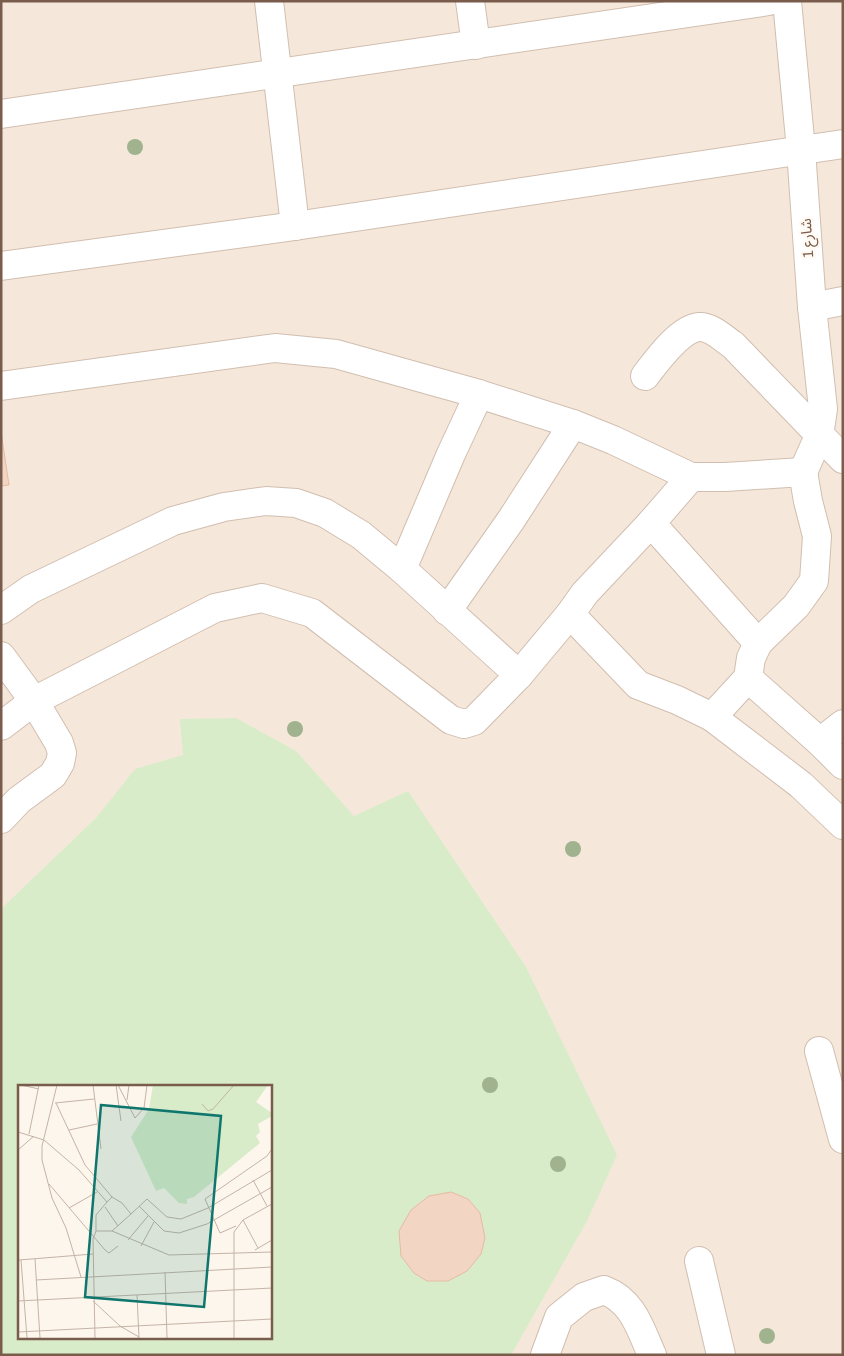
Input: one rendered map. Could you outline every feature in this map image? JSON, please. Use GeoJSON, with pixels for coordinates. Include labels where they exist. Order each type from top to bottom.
{"type":"FeatureCollection","features":[{"type":"Feature","properties":{"kind":"street"},"geometry":{"type":"LineString","coordinates":[[269,1],[295,226]]}},
{"type":"Feature","properties":{"kind":"street"},"geometry":{"type":"LineString","coordinates":[[470,1],[476,45]]}},
{"type":"Feature","properties":{"kind":"street"},"geometry":{"type":"LineString","coordinates":[[1,114],[770,1]]}},
{"type":"Feature","properties":{"kind":"street","name":"شارع 1"},"geometry":{"type":"LineString","coordinates":[[787,1],[801,150],[812,307],[823,410],[819,436],[804,472]]}},
{"type":"Feature","properties":{"kind":"street"},"geometry":{"type":"LineString","coordinates":[[1,266],[295,226],[843,144]]}},
{"type":"Feature","properties":{"kind":"street"},"geometry":{"type":"LineString","coordinates":[[812,307],[843,301]]}},
{"type":"Feature","properties":{"kind":"street"},"geometry":{"type":"LineString","coordinates":[[644,376],[669,347],[686,332],[699,327],[712,331],[733,345],[843,459]]}},
{"type":"Feature","properties":{"kind":"street"},"geometry":{"type":"LineString","coordinates":[[1,386],[274,348],[336,354],[479,394],[573,424],[613,440],[692,477],[804,472],[808,501],[817,536],[814,581],[796,606],[758,643],[751,658],[748,678],[712,717]]}},
{"type":"Feature","properties":{"kind":"street"},"geometry":{"type":"LineString","coordinates":[[402,569],[479,394]]}},
{"type":"Feature","properties":{"kind":"street"},"geometry":{"type":"LineString","coordinates":[[447,611],[511,520],[573,424]]}},
{"type":"Feature","properties":{"kind":"street"},"geometry":{"type":"LineString","coordinates":[[1,726],[34,701],[215,608],[262,598],[312,613],[451,720],[464,724],[474,721],[519,675],[585,593],[692,477]]}},
{"type":"Feature","properties":{"kind":"street"},"geometry":{"type":"LineString","coordinates":[[1,610],[31,589],[173,521],[224,506],[266,501],[296,503],[326,513],[361,535],[402,569],[519,675]]}},
{"type":"Feature","properties":{"kind":"street"},"geometry":{"type":"LineString","coordinates":[[651,522],[758,643]]}},
{"type":"Feature","properties":{"kind":"street"},"geometry":{"type":"LineString","coordinates":[[570,614],[638,685],[678,700],[712,717],[801,785],[843,825]]}},
{"type":"Feature","properties":{"kind":"street"},"geometry":{"type":"LineString","coordinates":[[1,656],[34,701],[59,743],[62,753],[60,763],[52,775],[19,800],[1,819]]}},
{"type":"Feature","properties":{"kind":"street"},"geometry":{"type":"LineString","coordinates":[[748,678],[843,765]]}},
{"type":"Feature","properties":{"kind":"street"},"geometry":{"type":"LineString","coordinates":[[820,742],[843,724]]}},
{"type":"Feature","properties":{"kind":"street"},"geometry":{"type":"LineString","coordinates":[[819,1051],[843,1139]]}},
{"type":"Feature","properties":{"kind":"street"},"geometry":{"type":"LineString","coordinates":[[699,1261],[720,1355]]}},
{"type":"Feature","properties":{"kind":"street"},"geometry":{"type":"LineString","coordinates":[[545,1355],[559,1317],[584,1297],[604,1290],[628,1305],[652,1355]]}},
{"type":"Feature","properties":{"kind":"shaded area"},"geometry":{"type":"Polygon","coordinates":[[[1,1],[843,1],[843,1355],[1,1355],[1,1]]]}},
{"type":"Feature","properties":{"kind":"green space"},"geometry":{"type":"Polygon","coordinates":[[[236,718],[296,751],[354,816],[408,791],[526,967],[617,1155],[587,1221],[511,1355],[1,1355],[1,909],[96,818],[135,769],[183,755],[180,719],[236,718]]]}},
{"type":"Feature","properties":{"kind":"building"},"geometry":{"type":"Polygon","coordinates":[[[1,432],[9,485],[1,486],[1,432]]]}},
{"type":"Feature","properties":{"kind":"building"},"geometry":{"type":"Polygon","coordinates":[[[451,1192],[468,1199],[480,1213],[485,1238],[481,1254],[467,1271],[448,1281],[427,1281],[414,1273],[401,1256],[399,1231],[411,1210],[429,1196],[451,1192]]]}}]}
